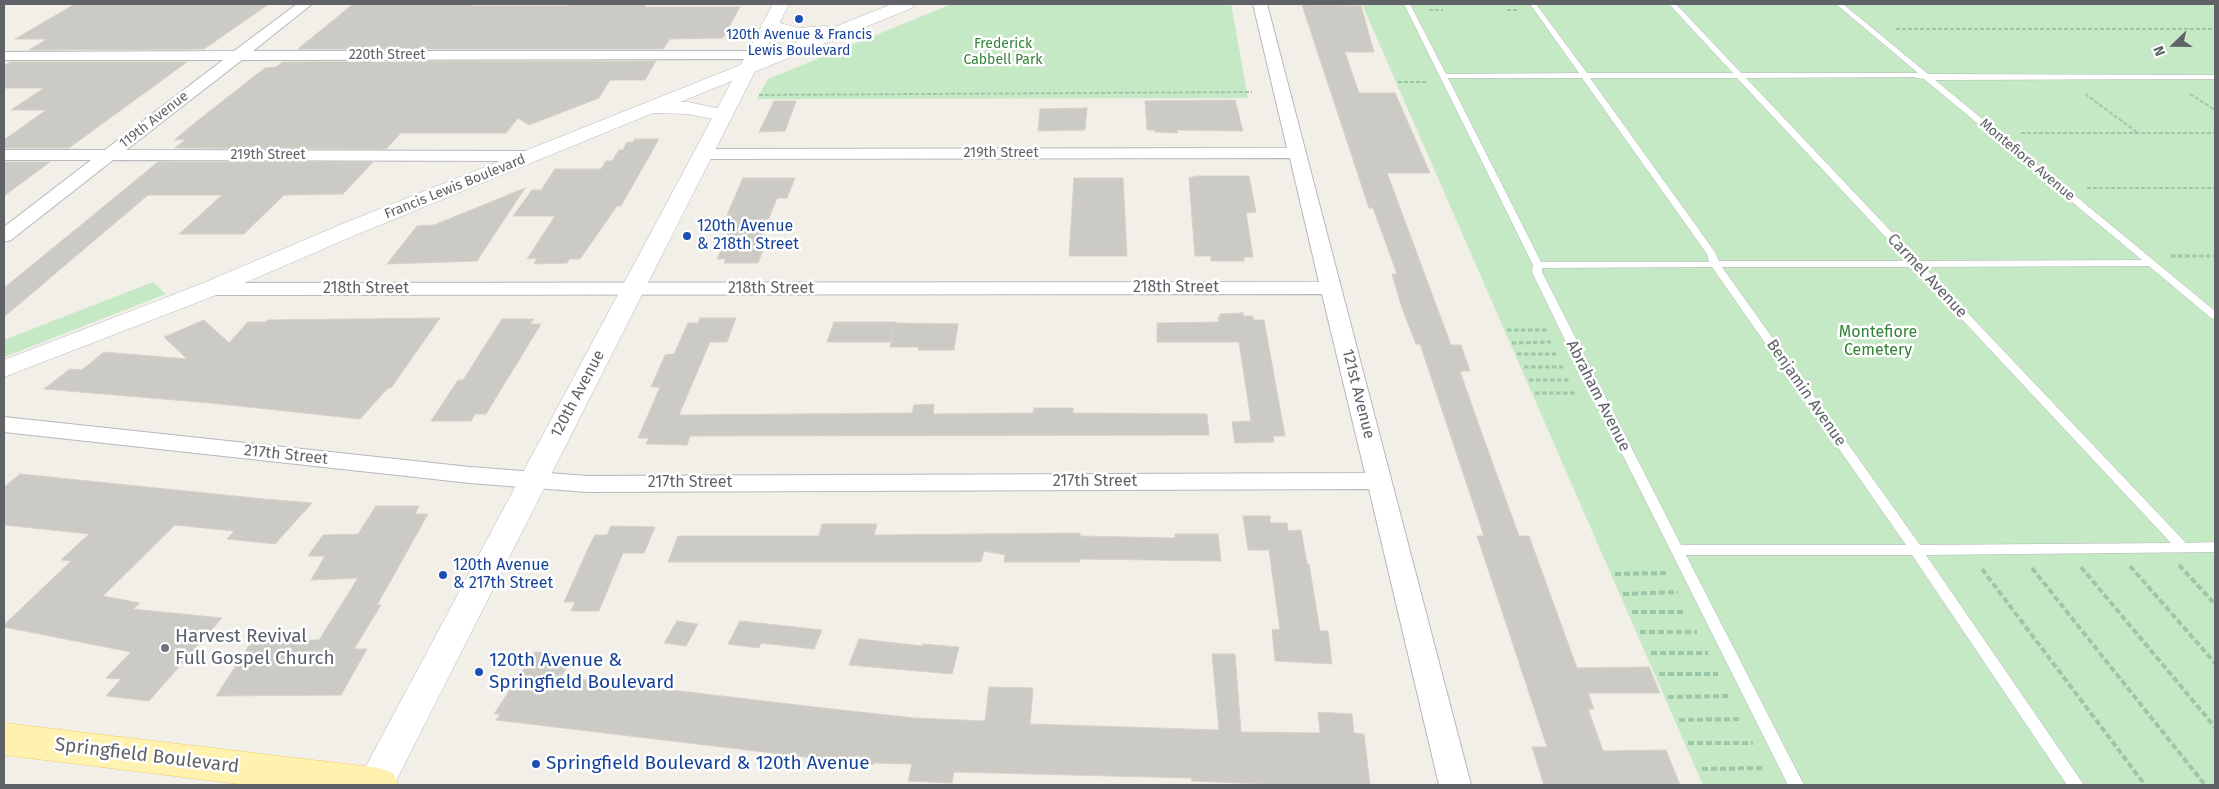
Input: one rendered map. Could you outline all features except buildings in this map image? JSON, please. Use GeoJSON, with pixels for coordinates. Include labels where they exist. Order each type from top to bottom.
{"type":"FeatureCollection","features":[{"type":"Feature","properties":{"kind":"main road","name":"120th Avenue"},"geometry":{"type":"LineString","coordinates":[[376,785],[723,115],[758,60],[770,25],[781,4]]}},
{"type":"Feature","properties":{"kind":"main road","name":"Francis Lewis Boulevard"},"geometry":{"type":"LineString","coordinates":[[4,369],[210,289],[758,60],[906,4]]}},
{"type":"Feature","properties":{"kind":"main road"},"geometry":{"type":"LineString","coordinates":[[770,25],[797,33],[839,30]]}},
{"type":"Feature","properties":{"kind":"main road"},"geometry":{"type":"LineString","coordinates":[[637,112],[688,108],[723,115]]}},
{"type":"Feature","properties":{"kind":"main road","name":"Springfield Boulevard"},"geometry":{"type":"LineString","coordinates":[[4,739],[380,785]]}},
{"type":"Feature","properties":{"kind":"street","name":"119th Avenue"},"geometry":{"type":"LineString","coordinates":[[4,236],[305,4]]}},
{"type":"Feature","properties":{"kind":"street","name":"121st Avenue"},"geometry":{"type":"LineString","coordinates":[[1260,4],[1455,785]]}},
{"type":"Feature","properties":{"kind":"street","name":"220th Street"},"geometry":{"type":"LineString","coordinates":[[4,56],[238,55],[758,60]]}},
{"type":"Feature","properties":{"kind":"street","name":"219th Street"},"geometry":{"type":"LineString","coordinates":[[704,154],[1298,153]]}},
{"type":"Feature","properties":{"kind":"street","name":"219th Street"},"geometry":{"type":"LineString","coordinates":[[4,155],[532,156]]}},
{"type":"Feature","properties":{"kind":"street","name":"218th Street"},"geometry":{"type":"LineString","coordinates":[[210,289],[1331,288]]}},
{"type":"Feature","properties":{"kind":"street","name":"217th Street"},"geometry":{"type":"LineString","coordinates":[[4,425],[470,475],[587,484],[1379,481]]}},
{"type":"Feature","properties":{"kind":"lane","name":"Abraham Avenue"},"geometry":{"type":"LineString","coordinates":[[1407,4],[1538,265],[1537,272],[1565,330],[1796,785]]}},
{"type":"Feature","properties":{"kind":"lane","name":"Benjamin Avenue"},"geometry":{"type":"LineString","coordinates":[[1533,4],[1712,254],[1715,264],[1916,550],[2076,785]]}},
{"type":"Feature","properties":{"kind":"lane","name":"Carmel Avenue"},"geometry":{"type":"LineString","coordinates":[[1672,4],[2183,548]]}},
{"type":"Feature","properties":{"kind":"lane","name":"Montefiore Avenue"},"geometry":{"type":"LineString","coordinates":[[1838,4],[2215,316]]}},
{"type":"Feature","properties":{"kind":"lane"},"geometry":{"type":"LineString","coordinates":[[1445,79],[1585,76],[2215,78]]}},
{"type":"Feature","properties":{"kind":"lane"},"geometry":{"type":"LineString","coordinates":[[1538,265],[2152,263]]}},
{"type":"Feature","properties":{"kind":"lane"},"geometry":{"type":"LineString","coordinates":[[1676,550],[2018,550],[2215,547]]}},
{"type":"Feature","properties":{"kind":"path"},"geometry":{"type":"LineString","coordinates":[[1869,29],[2215,28]]}},
{"type":"Feature","properties":{"kind":"path"},"geometry":{"type":"LineString","coordinates":[[2062,78],[2139,133]]}},
{"type":"Feature","properties":{"kind":"path"},"geometry":{"type":"LineString","coordinates":[[1398,82],[1445,79]]}},
{"type":"Feature","properties":{"kind":"path"},"geometry":{"type":"LineString","coordinates":[[758,95],[1252,92]]}},
{"type":"Feature","properties":{"kind":"path"},"geometry":{"type":"LineString","coordinates":[[1996,134],[2215,133]]}},
{"type":"Feature","properties":{"kind":"path"},"geometry":{"type":"LineString","coordinates":[[2062,188],[2215,188]]}},
{"type":"Feature","properties":{"kind":"path"},"geometry":{"type":"LineString","coordinates":[[2143,256],[2215,256]]}},
{"type":"Feature","properties":{"kind":"path"},"geometry":{"type":"LineString","coordinates":[[1507,330],[1565,330]]}},
{"type":"Feature","properties":{"kind":"path"},"geometry":{"type":"LineString","coordinates":[[1512,342],[1571,342]]}},
{"type":"Feature","properties":{"kind":"path"},"geometry":{"type":"LineString","coordinates":[[1517,354],[1578,354]]}},
{"type":"Feature","properties":{"kind":"path"},"geometry":{"type":"LineString","coordinates":[[1524,367],[1584,367]]}},
{"type":"Feature","properties":{"kind":"path"},"geometry":{"type":"LineString","coordinates":[[1529,380],[1590,380]]}},
{"type":"Feature","properties":{"kind":"path"},"geometry":{"type":"LineString","coordinates":[[1534,393],[1597,393]]}},
{"type":"Feature","properties":{"kind":"path"},"geometry":{"type":"LineString","coordinates":[[2115,548],[2215,663]]}},
{"type":"Feature","properties":{"kind":"path"},"geometry":{"type":"LineString","coordinates":[[2164,548],[2215,604]]}},
{"type":"Feature","properties":{"kind":"path"},"geometry":{"type":"LineString","coordinates":[[2066,549],[2215,727]]}},
{"type":"Feature","properties":{"kind":"path"},"geometry":{"type":"LineString","coordinates":[[1968,550],[2145,785]]}},
{"type":"Feature","properties":{"kind":"path"},"geometry":{"type":"LineString","coordinates":[[2018,550],[2204,785]]}},
{"type":"Feature","properties":{"kind":"path"},"geometry":{"type":"LineString","coordinates":[[1616,574],[1687,573]]}},
{"type":"Feature","properties":{"kind":"path"},"geometry":{"type":"LineString","coordinates":[[1623,594],[1697,592]]}},
{"type":"Feature","properties":{"kind":"path"},"geometry":{"type":"LineString","coordinates":[[1632,612],[1707,612]]}},
{"type":"Feature","properties":{"kind":"path"},"geometry":{"type":"LineString","coordinates":[[1640,632],[1718,632]]}},
{"type":"Feature","properties":{"kind":"path"},"geometry":{"type":"LineString","coordinates":[[1651,653],[1728,652]]}},
{"type":"Feature","properties":{"kind":"path"},"geometry":{"type":"LineString","coordinates":[[1659,674],[1739,674]]}},
{"type":"Feature","properties":{"kind":"path"},"geometry":{"type":"LineString","coordinates":[[1668,697],[1750,696]]}},
{"type":"Feature","properties":{"kind":"path"},"geometry":{"type":"LineString","coordinates":[[1679,720],[1762,719]]}},
{"type":"Feature","properties":{"kind":"path"},"geometry":{"type":"LineString","coordinates":[[1688,743],[1775,743]]}},
{"type":"Feature","properties":{"kind":"path"},"geometry":{"type":"LineString","coordinates":[[1702,769],[1787,767]]}},
{"type":"Feature","properties":{"kind":"green space","name":"Frederick Cabbell Park"},"geometry":{"type":"Polygon","coordinates":[[[952,4],[1231,4],[1248,98],[757,99],[768,79],[952,4]]]}},
{"type":"Feature","properties":{"kind":"green space","name":"Montefiore Cemetery"},"geometry":{"type":"Polygon","coordinates":[[[1362,4],[2215,4],[2215,785],[1703,785],[1362,4]]]}},
{"type":"Feature","properties":{"kind":"green space"},"geometry":{"type":"Polygon","coordinates":[[[153,282],[166,294],[4,357],[4,340],[153,282]]]}},
{"type":"Feature","properties":{"kind":"place","name":"120th Avenue & Francis Lewis Boulevard"},"geometry":{"type":"Point","coordinates":[799,19]}},
{"type":"Feature","properties":{"kind":"place","name":"120th Avenue & 218th Street"},"geometry":{"type":"Point","coordinates":[687,236]}},
{"type":"Feature","properties":{"kind":"place","name":"120th Avenue & 217th Street"},"geometry":{"type":"Point","coordinates":[443,575]}},
{"type":"Feature","properties":{"kind":"place","name":"Harvest Revival Full Gospel Church"},"geometry":{"type":"Point","coordinates":[165,648]}},
{"type":"Feature","properties":{"kind":"place","name":"120th Avenue & Springfield Boulevard"},"geometry":{"type":"Point","coordinates":[479,672]}},
{"type":"Feature","properties":{"kind":"place","name":"Springfield Boulevard & 120th Avenue"},"geometry":{"type":"Point","coordinates":[536,764]}}]}
